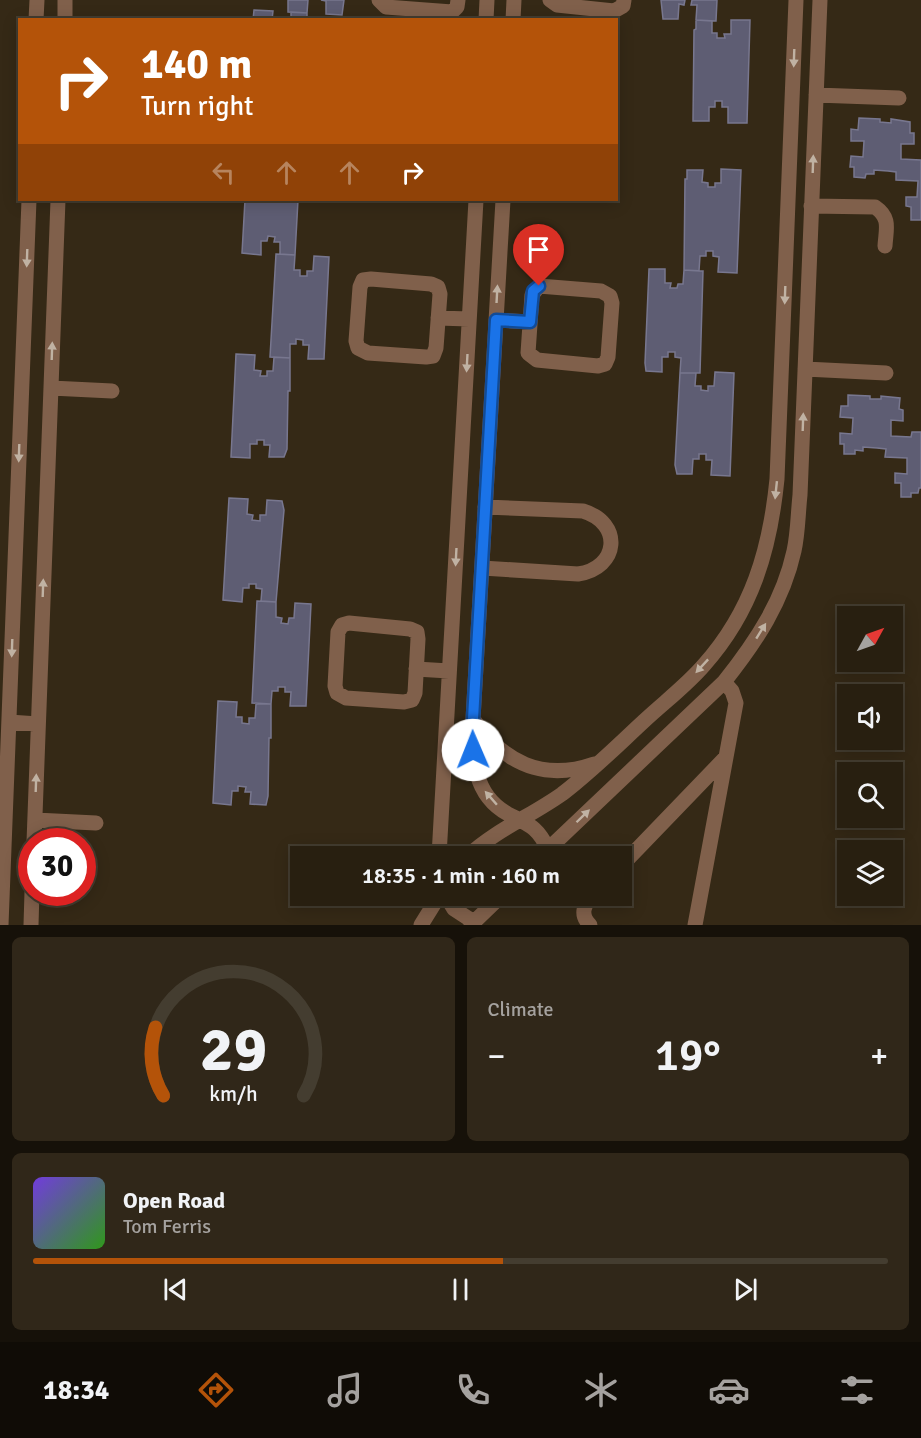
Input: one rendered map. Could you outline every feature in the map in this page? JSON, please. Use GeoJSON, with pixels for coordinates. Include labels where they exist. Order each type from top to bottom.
{"type":"FeatureCollection","features":[{"type":"Feature","properties":{"kind":"street"},"geometry":{"type":"LineString","coordinates":[[36,18],[37,0]]}},
{"type":"Feature","properties":{"kind":"street"},"geometry":{"type":"LineString","coordinates":[[65,0],[65,18]]}},
{"type":"Feature","properties":{"kind":"street"},"geometry":{"type":"LineString","coordinates":[[379,0],[386,7],[452,12],[459,0]]}},
{"type":"Feature","properties":{"kind":"street"},"geometry":{"type":"LineString","coordinates":[[486,18],[487,0]]}},
{"type":"Feature","properties":{"kind":"street"},"geometry":{"type":"LineString","coordinates":[[513,18],[514,0]]}},
{"type":"Feature","properties":{"kind":"street"},"geometry":{"type":"LineString","coordinates":[[550,0],[557,5],[614,10],[623,6],[624,0]]}},
{"type":"Feature","properties":{"kind":"street"},"geometry":{"type":"LineString","coordinates":[[479,846],[562,793],[600,763],[703,666],[733,625],[748,598],[764,560],[773,520],[777,479],[796,0]]}},
{"type":"Feature","properties":{"kind":"street"},"geometry":{"type":"LineString","coordinates":[[552,846],[724,681],[747,653],[768,621],[783,586],[794,549],[800,495],[820,0]]}},
{"type":"Feature","properties":{"kind":"street"},"geometry":{"type":"LineString","coordinates":[[816,95],[898,98]]}},
{"type":"Feature","properties":{"kind":"street"},"geometry":{"type":"LineString","coordinates":[[1,925],[29,201]]}},
{"type":"Feature","properties":{"kind":"street"},"geometry":{"type":"LineString","coordinates":[[35,828],[58,201]]}},
{"type":"Feature","properties":{"kind":"street"},"geometry":{"type":"LineString","coordinates":[[440,846],[476,201]]}},
{"type":"Feature","properties":{"kind":"street"},"geometry":{"type":"LineString","coordinates":[[502,201],[473,719],[475,769],[481,787],[492,802],[506,813],[534,826],[543,837],[544,846]]}},
{"type":"Feature","properties":{"kind":"street"},"geometry":{"type":"LineString","coordinates":[[811,206],[875,207],[884,213],[886,220],[885,246]]}},
{"type":"Feature","properties":{"kind":"street"},"geometry":{"type":"LineString","coordinates":[[786,253],[810,255]]}},
{"type":"Feature","properties":{"kind":"street"},"geometry":{"type":"LineString","coordinates":[[367,279],[435,284],[440,290],[438,318],[436,352],[430,357],[368,353],[361,351],[356,345],[360,287],[367,279]]}},
{"type":"Feature","properties":{"kind":"street"},"geometry":{"type":"LineString","coordinates":[[539,286],[608,293],[612,303],[607,361],[598,366],[533,359],[528,353],[530,322],[533,291],[539,286]]}},
{"type":"Feature","properties":{"kind":"street"},"geometry":{"type":"LineString","coordinates":[[438,318],[469,319]]}},
{"type":"Feature","properties":{"kind":"street"},"geometry":{"type":"LineString","coordinates":[[496,320],[530,322]]}},
{"type":"Feature","properties":{"kind":"street"},"geometry":{"type":"LineString","coordinates":[[805,369],[886,373]]}},
{"type":"Feature","properties":{"kind":"street"},"geometry":{"type":"LineString","coordinates":[[51,388],[112,391]]}},
{"type":"Feature","properties":{"kind":"street"},"geometry":{"type":"LineString","coordinates":[[482,568],[590,573],[600,567],[608,557],[611,545],[604,522],[594,514],[583,511],[485,507]]}},
{"type":"Feature","properties":{"kind":"street"},"geometry":{"type":"LineString","coordinates":[[349,623],[414,629],[418,635],[416,669],[414,697],[408,702],[339,696],[335,686],[339,628],[349,623]]}},
{"type":"Feature","properties":{"kind":"street"},"geometry":{"type":"LineString","coordinates":[[416,669],[450,671]]}},
{"type":"Feature","properties":{"kind":"street"},"geometry":{"type":"LineString","coordinates":[[695,925],[736,703],[732,691],[724,681]]}},
{"type":"Feature","properties":{"kind":"street"},"geometry":{"type":"LineString","coordinates":[[473,719],[500,751],[518,762],[538,769],[559,772],[600,763]]}},
{"type":"Feature","properties":{"kind":"street"},"geometry":{"type":"LineString","coordinates":[[9,722],[38,724]]}},
{"type":"Feature","properties":{"kind":"street"},"geometry":{"type":"LineString","coordinates":[[632,855],[726,757]]}},
{"type":"Feature","properties":{"kind":"street"},"geometry":{"type":"LineString","coordinates":[[35,820],[96,823]]}},
{"type":"Feature","properties":{"kind":"street"},"geometry":{"type":"LineString","coordinates":[[31,925],[32,906]]}},
{"type":"Feature","properties":{"kind":"street"},"geometry":{"type":"LineString","coordinates":[[421,925],[433,906]]}},
{"type":"Feature","properties":{"kind":"street"},"geometry":{"type":"LineString","coordinates":[[452,906],[472,923],[490,906]]}},
{"type":"Feature","properties":{"kind":"street"},"geometry":{"type":"LineString","coordinates":[[584,906],[583,913],[590,925]]}},
{"type":"Feature","properties":{"kind":"building"},"geometry":{"type":"Polygon","coordinates":[[[288,0],[308,0],[307,13],[288,12],[288,0]]]}},
{"type":"Feature","properties":{"kind":"building"},"geometry":{"type":"Polygon","coordinates":[[[321,0],[344,0],[342,15],[326,14],[326,1],[321,0]]]}},
{"type":"Feature","properties":{"kind":"building"},"geometry":{"type":"Polygon","coordinates":[[[661,0],[685,0],[684,5],[679,4],[678,19],[663,19],[661,0]]]}},
{"type":"Feature","properties":{"kind":"building"},"geometry":{"type":"Polygon","coordinates":[[[692,0],[717,0],[716,21],[696,20],[697,5],[691,5],[692,0]]]}},
{"type":"Feature","properties":{"kind":"building"},"geometry":{"type":"Polygon","coordinates":[[[254,10],[273,11],[272,18],[253,18],[254,10]]]}},
{"type":"Feature","properties":{"kind":"building"},"geometry":{"type":"Polygon","coordinates":[[[291,12],[307,13],[307,18],[291,18],[291,12]]]}},
{"type":"Feature","properties":{"kind":"building"},"geometry":{"type":"Polygon","coordinates":[[[696,20],[712,21],[712,33],[717,33],[717,38],[725,38],[724,34],[731,34],[731,20],[750,20],[747,123],[728,123],[728,107],[722,107],[722,101],[715,101],[715,107],[709,107],[709,121],[693,121],[696,20]]]}},
{"type":"Feature","properties":{"kind":"building"},"geometry":{"type":"Polygon","coordinates":[[[859,118],[880,119],[880,122],[891,123],[891,119],[910,122],[910,133],[914,133],[914,144],[901,144],[901,159],[921,160],[921,220],[911,220],[911,207],[906,206],[906,197],[917,197],[918,181],[896,180],[896,172],[874,170],[874,174],[866,174],[865,178],[854,177],[854,167],[850,167],[851,156],[863,157],[864,141],[851,141],[851,129],[858,130],[859,118]]]}},
{"type":"Feature","properties":{"kind":"building"},"geometry":{"type":"Polygon","coordinates":[[[721,169],[741,170],[737,273],[718,272],[719,257],[713,256],[713,251],[706,251],[706,256],[700,256],[699,271],[684,270],[687,170],[703,170],[702,182],[708,183],[708,187],[715,187],[715,183],[721,183],[721,169]]]}},
{"type":"Feature","properties":{"kind":"building"},"geometry":{"type":"Polygon","coordinates":[[[245,201],[298,201],[295,255],[280,254],[280,242],[274,242],[275,237],[268,236],[267,241],[261,241],[261,255],[242,253],[245,201]]]}},
{"type":"Feature","properties":{"kind":"building"},"geometry":{"type":"Polygon","coordinates":[[[276,254],[295,255],[294,270],[300,270],[300,276],[307,276],[307,271],[313,271],[314,256],[329,257],[324,359],[308,359],[309,345],[303,345],[303,340],[296,339],[296,344],[290,344],[290,358],[270,357],[276,254]]]}},
{"type":"Feature","properties":{"kind":"building"},"geometry":{"type":"Polygon","coordinates":[[[649,269],[665,269],[665,283],[671,283],[670,288],[677,288],[678,284],[683,284],[684,270],[703,271],[700,373],[680,373],[681,358],[675,357],[675,352],[668,352],[668,357],[662,357],[662,372],[646,371],[649,269]]]}},
{"type":"Feature","properties":{"kind":"building"},"geometry":{"type":"Polygon","coordinates":[[[236,354],[255,355],[254,370],[261,371],[260,376],[267,376],[267,371],[273,371],[274,357],[290,358],[287,449],[284,457],[269,457],[270,445],[264,445],[264,440],[257,440],[257,444],[250,444],[250,458],[231,457],[236,354]]]}},
{"type":"Feature","properties":{"kind":"building"},"geometry":{"type":"Polygon","coordinates":[[[715,372],[734,373],[730,476],[711,475],[712,460],[706,460],[706,454],[699,454],[699,459],[693,459],[692,474],[677,474],[675,465],[680,373],[696,373],[695,386],[701,386],[701,390],[708,391],[708,386],[714,386],[715,372]]]}},
{"type":"Feature","properties":{"kind":"building"},"geometry":{"type":"Polygon","coordinates":[[[848,395],[870,396],[870,399],[881,399],[881,396],[900,398],[899,409],[903,410],[903,421],[891,420],[891,436],[911,437],[912,432],[921,432],[921,488],[918,493],[911,493],[911,497],[901,497],[901,483],[895,483],[895,473],[907,474],[907,458],[885,457],[886,449],[863,447],[863,451],[855,450],[855,454],[844,454],[844,444],[840,444],[840,433],[852,434],[853,418],[840,417],[841,406],[848,406],[848,395]]]}},
{"type":"Feature","properties":{"kind":"building"},"geometry":{"type":"Polygon","coordinates":[[[229,498],[248,499],[247,514],[253,515],[252,520],[260,521],[260,515],[266,515],[267,500],[282,501],[284,510],[276,602],[261,601],[262,589],[256,588],[256,584],[249,584],[249,588],[243,588],[242,602],[223,600],[229,498]]]}},
{"type":"Feature","properties":{"kind":"building"},"geometry":{"type":"Polygon","coordinates":[[[257,601],[276,602],[276,617],[282,618],[281,623],[288,624],[289,618],[294,618],[295,603],[311,604],[306,706],[290,706],[291,692],[285,692],[285,687],[278,687],[278,691],[272,691],[271,704],[252,703],[257,601]]]}},
{"type":"Feature","properties":{"kind":"building"},"geometry":{"type":"Polygon","coordinates":[[[218,701],[237,702],[236,717],[242,717],[242,723],[249,724],[249,718],[255,718],[256,704],[271,704],[266,805],[250,804],[251,792],[245,792],[246,787],[238,786],[238,791],[232,791],[231,805],[213,803],[218,701]]]}},
{"type":"Feature","properties":{"kind":"route"},"geometry":{"type":"LineString","coordinates":[[473,750],[496,320],[530,322],[532,295],[535,288],[539,286]]}}]}
